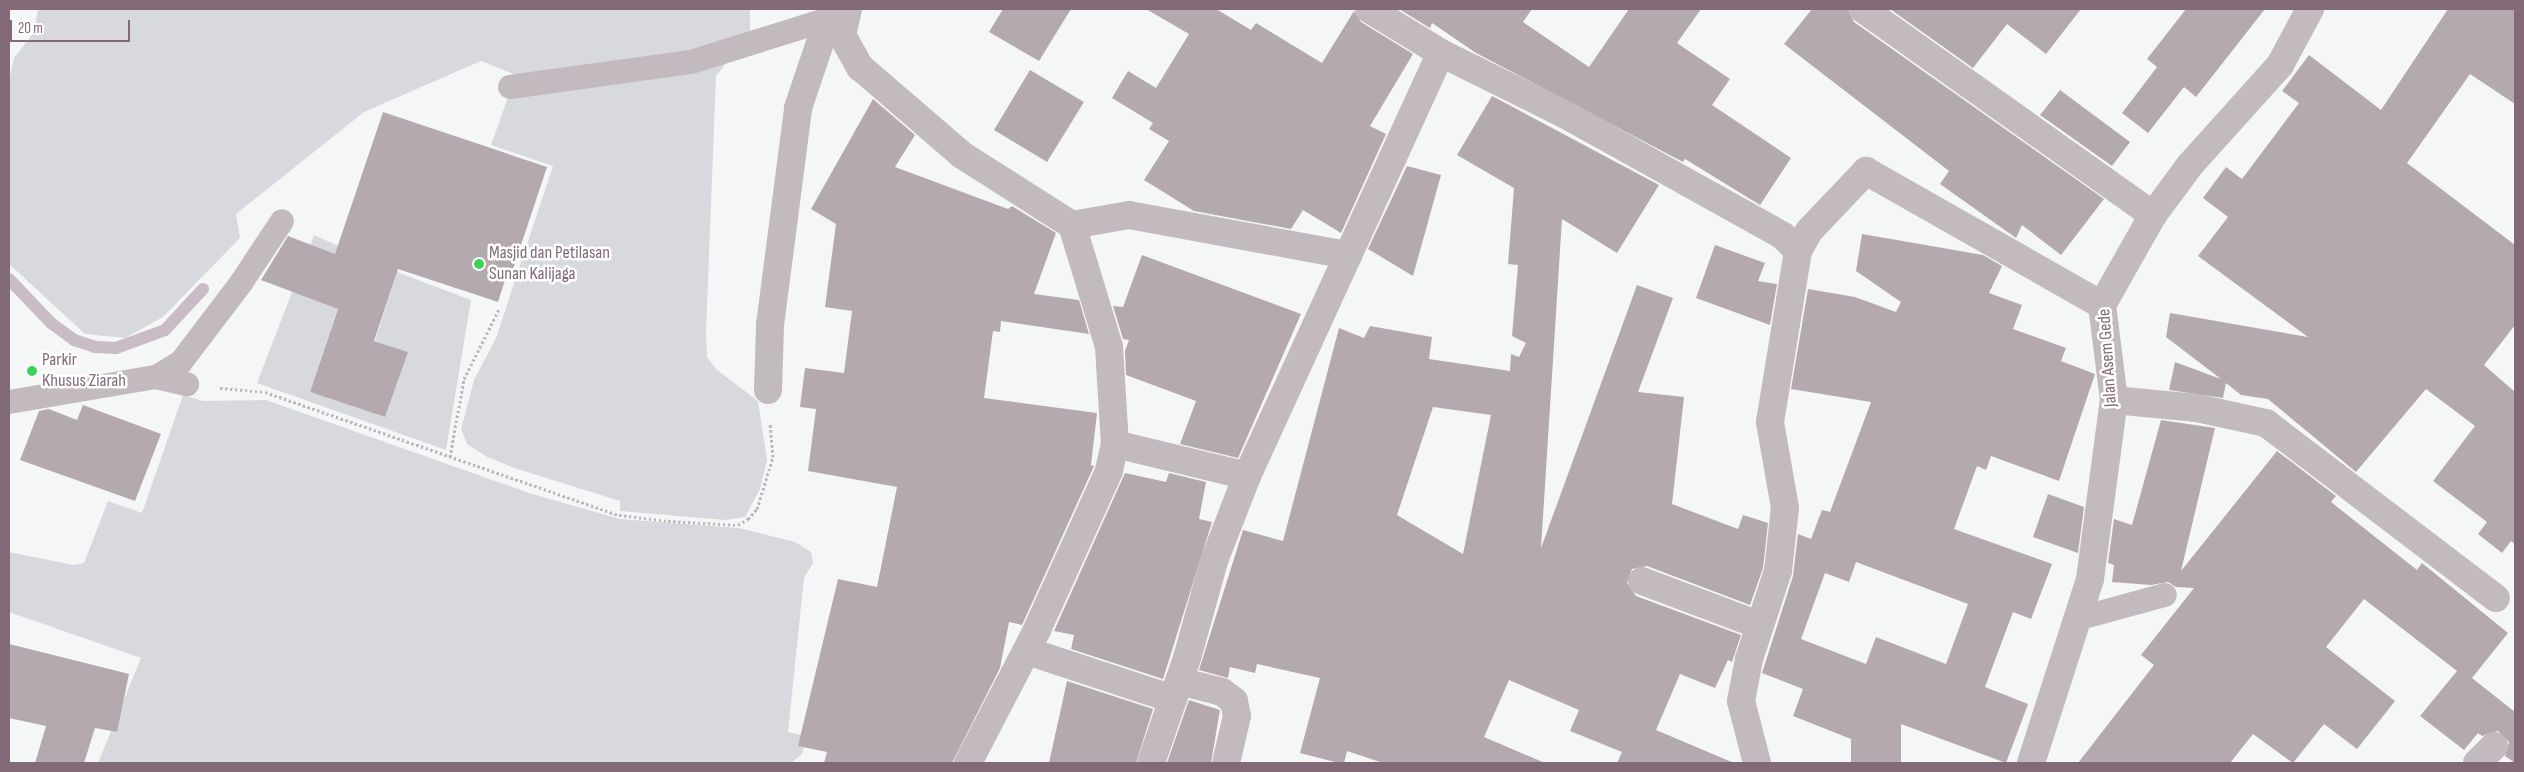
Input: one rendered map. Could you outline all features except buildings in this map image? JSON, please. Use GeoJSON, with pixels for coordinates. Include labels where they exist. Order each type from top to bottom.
{"type":"FeatureCollection","features":[{"type":"Feature","properties":{"kind":"street"},"geometry":{"type":"LineString","coordinates":[[1369,9],[1441,53],[1566,115],[1783,236],[1798,251]]}},
{"type":"Feature","properties":{"kind":"street"},"geometry":{"type":"LineString","coordinates":[[1863,9],[2153,214]]}},
{"type":"Feature","properties":{"kind":"street","name":"Jalan Asem Gede"},"geometry":{"type":"LineString","coordinates":[[2031,763],[2090,579],[2114,400],[2102,305],[2153,214],[2190,165],[2280,65],[2310,9]]}},
{"type":"Feature","properties":{"kind":"street"},"geometry":{"type":"LineString","coordinates":[[839,12],[842,35],[860,68],[962,155],[1072,225],[1109,347],[1115,444],[1109,472],[1027,650],[968,763]]}},
{"type":"Feature","properties":{"kind":"street"},"geometry":{"type":"LineString","coordinates":[[768,390],[770,325],[798,108],[839,12]]}},
{"type":"Feature","properties":{"kind":"street"},"geometry":{"type":"LineString","coordinates":[[1151,763],[1176,690],[1214,561],[1247,476],[1441,53]]}},
{"type":"Feature","properties":{"kind":"street"},"geometry":{"type":"LineString","coordinates":[[1757,763],[1741,701],[1760,625],[1778,570],[1785,508],[1770,422],[1798,251],[1810,231],[1866,171],[2102,305]]}},
{"type":"Feature","properties":{"kind":"street"},"geometry":{"type":"LineString","coordinates":[[1072,225],[1129,215],[1348,255]]}},
{"type":"Feature","properties":{"kind":"street"},"geometry":{"type":"LineString","coordinates":[[2114,400],[2197,408],[2266,423],[2496,598]]}},
{"type":"Feature","properties":{"kind":"street"},"geometry":{"type":"LineString","coordinates":[[1115,444],[1247,476]]}},
{"type":"Feature","properties":{"kind":"street"},"geometry":{"type":"LineString","coordinates":[[1642,581],[1760,625]]}},
{"type":"Feature","properties":{"kind":"street"},"geometry":{"type":"LineString","coordinates":[[1027,650],[1176,690],[1222,692],[1234,701],[1237,716],[1226,763]]}},
{"type":"Feature","properties":{"kind":"lane"},"geometry":{"type":"LineString","coordinates":[[510,87],[691,62],[839,12]]}},
{"type":"Feature","properties":{"kind":"lane"},"geometry":{"type":"LineString","coordinates":[[9,402],[156,377],[181,362],[241,283],[282,221]]}},
{"type":"Feature","properties":{"kind":"lane"},"geometry":{"type":"LineString","coordinates":[[156,377],[188,384]]}},
{"type":"Feature","properties":{"kind":"lane"},"geometry":{"type":"LineString","coordinates":[[2077,619],[2164,595]]}},
{"type":"Feature","properties":{"kind":"path"},"geometry":{"type":"LineString","coordinates":[[450,457],[464,379],[499,309]]}},
{"type":"Feature","properties":{"kind":"path"},"geometry":{"type":"LineString","coordinates":[[188,384],[265,392],[619,514],[738,525],[757,509],[773,457],[768,390]]}},
{"type":"Feature","properties":{"kind":"shaded area"},"geometry":{"type":"Polygon","coordinates":[[[38,9],[750,9],[750,33],[716,76],[706,332],[707,357],[717,370],[758,401],[767,460],[760,489],[745,517],[725,520],[620,511],[620,501],[514,468],[487,457],[467,444],[461,429],[474,380],[496,338],[553,166],[491,145],[516,75],[481,61],[364,112],[236,214],[240,238],[163,317],[125,338],[85,334],[9,264],[9,81],[14,58],[34,32],[38,9]]]}},
{"type":"Feature","properties":{"kind":"shaded area"},"geometry":{"type":"Polygon","coordinates":[[[314,235],[356,254],[310,392],[385,417],[407,352],[375,341],[397,272],[471,300],[446,450],[257,383],[314,235]]]}},
{"type":"Feature","properties":{"kind":"shaded area"},"geometry":{"type":"Polygon","coordinates":[[[183,395],[203,401],[266,400],[529,493],[620,519],[739,528],[795,542],[811,552],[813,563],[804,578],[788,732],[806,736],[802,754],[791,763],[98,763],[141,658],[9,612],[9,552],[73,565],[84,563],[108,501],[142,513],[183,395]]]}},
{"type":"Feature","properties":{"kind":"waterway"},"geometry":{"type":"LineString","coordinates":[[9,279],[51,323],[74,340],[95,347],[116,348],[165,330],[203,289]]}},
{"type":"Feature","properties":{"kind":"place","name":"Masjid dan Petilasan Sunan Kalijaga"},"geometry":{"type":"Point","coordinates":[479,264]}},
{"type":"Feature","properties":{"kind":"place","name":"Parkir Khusus Ziarah"},"geometry":{"type":"Point","coordinates":[32,371]}}]}
